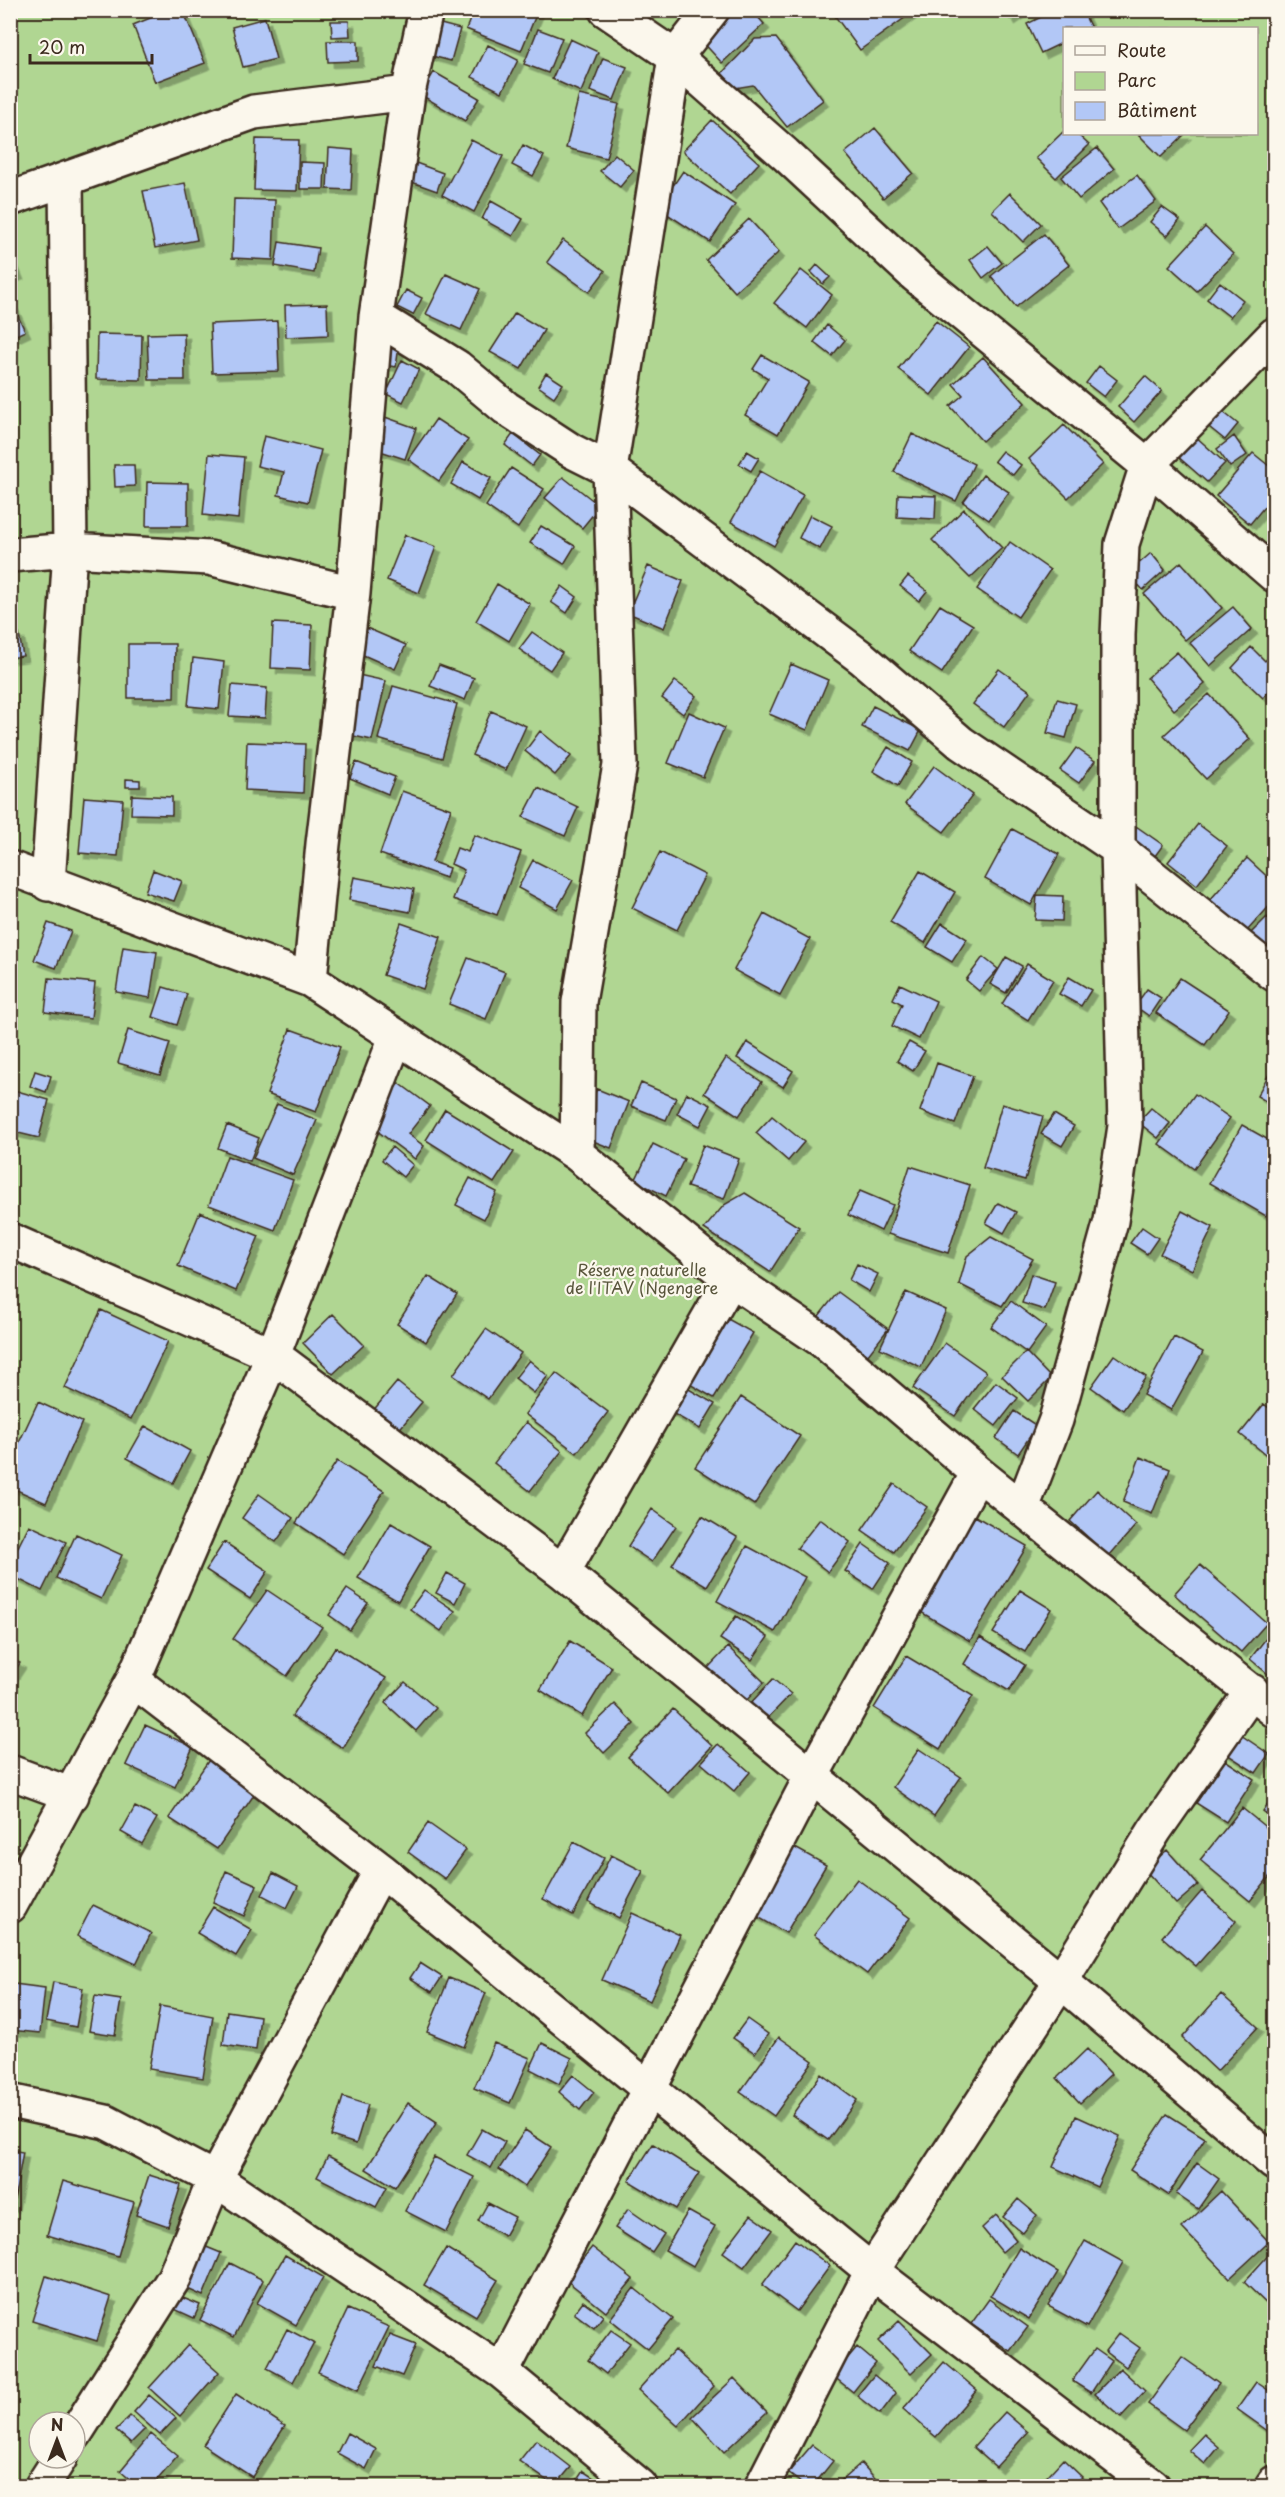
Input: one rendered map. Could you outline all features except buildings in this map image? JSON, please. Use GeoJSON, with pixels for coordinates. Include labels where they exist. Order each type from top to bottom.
{"type":"FeatureCollection","features":[{"type":"Feature","properties":{"kind":"street"},"geometry":{"type":"LineString","coordinates":[[310,980],[323,844],[353,592],[376,316],[408,93],[426,10]]}},
{"type":"Feature","properties":{"kind":"street"},"geometry":{"type":"LineString","coordinates":[[606,10],[675,57],[785,154],[915,275],[1147,465],[1275,574]]}},
{"type":"Feature","properties":{"kind":"street"},"geometry":{"type":"LineString","coordinates":[[577,1155],[579,1002],[620,765],[610,470],[675,57],[712,10]]}},
{"type":"Feature","properties":{"kind":"street"},"geometry":{"type":"LineString","coordinates":[[10,199],[254,112],[408,93]]}},
{"type":"Feature","properties":{"kind":"street"},"geometry":{"type":"LineString","coordinates":[[48,884],[70,550],[66,179]]}},
{"type":"Feature","properties":{"kind":"street"},"geometry":{"type":"LineString","coordinates":[[376,316],[457,367],[506,408],[572,451],[610,470],[862,658],[961,742],[1118,849],[1275,974]]}},
{"type":"Feature","properties":{"kind":"street"},"geometry":{"type":"LineString","coordinates":[[1023,1508],[1056,1420],[1111,1221],[1125,1126],[1118,849],[1118,635],[1122,544],[1147,465],[1275,335]]}},
{"type":"Feature","properties":{"kind":"street"},"geometry":{"type":"LineString","coordinates":[[10,555],[70,550],[209,558],[353,592]]}},
{"type":"Feature","properties":{"kind":"street"},"geometry":{"type":"LineString","coordinates":[[10,868],[310,980],[577,1155],[731,1279],[823,1341],[978,1473],[1263,1701],[1155,1830],[1061,1981],[872,2271],[762,2487]]}},
{"type":"Feature","properties":{"kind":"street"},"geometry":{"type":"LineString","coordinates":[[10,1906],[133,1680],[273,1355],[396,1037]]}},
{"type":"Feature","properties":{"kind":"street"},"geometry":{"type":"LineString","coordinates":[[10,1240],[273,1355],[563,1572],[1061,1981],[1275,2163]]}},
{"type":"Feature","properties":{"kind":"street"},"geometry":{"type":"LineString","coordinates":[[563,1572],[731,1279]]}},
{"type":"Feature","properties":{"kind":"street"},"geometry":{"type":"LineString","coordinates":[[502,2372],[811,1777],[978,1473]]}},
{"type":"Feature","properties":{"kind":"street"},"geometry":{"type":"LineString","coordinates":[[133,1680],[381,1870],[872,2271],[1153,2487]]}},
{"type":"Feature","properties":{"kind":"street"},"geometry":{"type":"LineString","coordinates":[[10,1772],[72,1795]]}},
{"type":"Feature","properties":{"kind":"street"},"geometry":{"type":"LineString","coordinates":[[87,2415],[174,2278],[215,2179],[381,1870]]}},
{"type":"Feature","properties":{"kind":"street"},"geometry":{"type":"LineString","coordinates":[[10,2101],[106,2122],[215,2179],[502,2372],[640,2487]]}},
{"type":"Feature","properties":{"kind":"street"},"geometry":{"type":"LineString","coordinates":[[42,2487],[53,2470]]}},
{"type":"Feature","properties":{"kind":"green space","name":"Réserve naturelle de l'ITAV (Ngengere"},"geometry":{"type":"Polygon","coordinates":[[[11,11],[1274,11],[1274,2486],[11,2486],[11,11]]]}}]}
